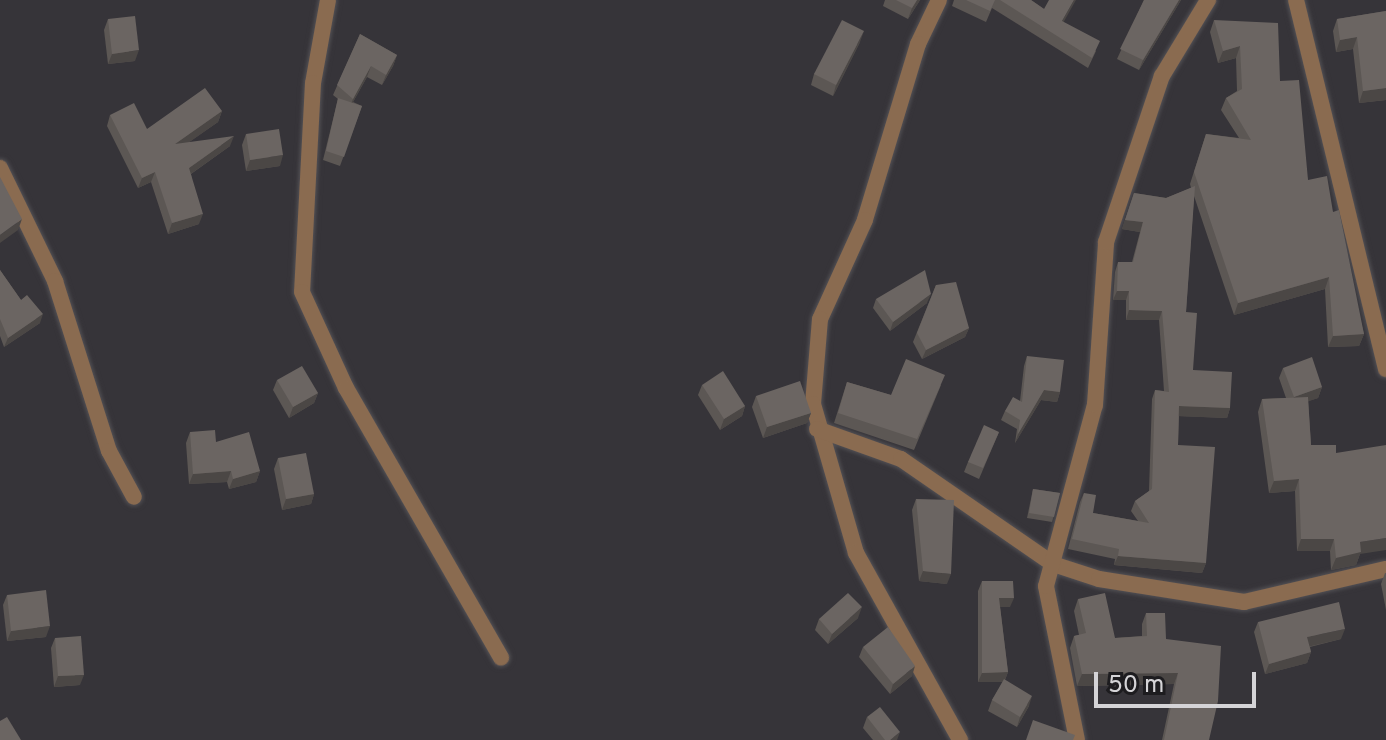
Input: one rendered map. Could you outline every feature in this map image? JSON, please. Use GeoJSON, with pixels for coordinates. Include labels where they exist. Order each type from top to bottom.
{"type":"FeatureCollection","features":[{"type":"Feature","properties":{"kind":"street"},"geometry":{"type":"LineString","coordinates":[[328,0],[313,83],[302,292],[311,324],[443,566],[501,658]]}},
{"type":"Feature","properties":{"kind":"street"},"geometry":{"type":"LineString","coordinates":[[939,0],[913,59],[865,220],[820,319],[817,429],[871,588],[960,740]]}},
{"type":"Feature","properties":{"kind":"street"},"geometry":{"type":"LineString","coordinates":[[1077,740],[1047,611],[1053,564],[1095,405],[1106,242],[1118,192],[1162,76],[1208,0]]}},
{"type":"Feature","properties":{"kind":"street"},"geometry":{"type":"LineString","coordinates":[[1296,0],[1386,369]]}},
{"type":"Feature","properties":{"kind":"street"},"geometry":{"type":"LineString","coordinates":[[0,168],[55,281],[109,451],[134,497]]}},
{"type":"Feature","properties":{"kind":"street"},"geometry":{"type":"LineString","coordinates":[[817,429],[920,469],[1053,564],[1226,602],[1386,569]]}},
{"type":"Feature","properties":{"kind":"building"},"geometry":{"type":"Polygon","coordinates":[[[896,0],[917,0],[912,8],[896,0]]]}},
{"type":"Feature","properties":{"kind":"building"},"geometry":{"type":"Polygon","coordinates":[[[966,0],[995,0],[990,11],[966,0]]]}},
{"type":"Feature","properties":{"kind":"building"},"geometry":{"type":"Polygon","coordinates":[[[1000,0],[1031,0],[1044,9],[1049,0],[1074,0],[1062,21],[1100,41],[1092,58],[1000,0]]]}},
{"type":"Feature","properties":{"kind":"building"},"geometry":{"type":"Polygon","coordinates":[[[1144,0],[1179,0],[1143,60],[1120,49],[1144,0]]]}},
{"type":"Feature","properties":{"kind":"building"},"geometry":{"type":"Polygon","coordinates":[[[1386,11],[1386,88],[1363,91],[1357,37],[1340,40],[1337,19],[1386,11]]]}},
{"type":"Feature","properties":{"kind":"building"},"geometry":{"type":"Polygon","coordinates":[[[135,16],[139,50],[112,54],[108,19],[135,16]]]}},
{"type":"Feature","properties":{"kind":"building"},"geometry":{"type":"Polygon","coordinates":[[[842,20],[864,31],[836,85],[814,74],[842,20]]]}},
{"type":"Feature","properties":{"kind":"building"},"geometry":{"type":"Polygon","coordinates":[[[1214,20],[1278,23],[1280,81],[1299,80],[1308,180],[1327,176],[1333,212],[1339,210],[1364,334],[1333,336],[1329,277],[1238,303],[1194,172],[1206,134],[1251,140],[1226,98],[1242,89],[1240,46],[1223,51],[1214,20]]]}},
{"type":"Feature","properties":{"kind":"building"},"geometry":{"type":"Polygon","coordinates":[[[360,34],[397,55],[386,75],[371,66],[353,99],[337,85],[360,34]]]}},
{"type":"Feature","properties":{"kind":"building"},"geometry":{"type":"Polygon","coordinates":[[[205,88],[222,111],[175,144],[234,136],[189,168],[203,214],[172,223],[155,172],[142,178],[110,115],[134,103],[147,129],[205,88]]]}},
{"type":"Feature","properties":{"kind":"building"},"geometry":{"type":"Polygon","coordinates":[[[338,98],[362,106],[344,157],[326,151],[338,98]]]}},
{"type":"Feature","properties":{"kind":"building"},"geometry":{"type":"Polygon","coordinates":[[[279,129],[283,155],[250,160],[246,134],[279,129]]]}},
{"type":"Feature","properties":{"kind":"building"},"geometry":{"type":"Polygon","coordinates":[[[0,177],[22,219],[0,235],[0,177]]]}},
{"type":"Feature","properties":{"kind":"building"},"geometry":{"type":"Polygon","coordinates":[[[1195,186],[1186,312],[1197,313],[1193,370],[1232,372],[1230,408],[1179,406],[1178,445],[1215,447],[1206,563],[1118,556],[1119,549],[1072,539],[1084,493],[1096,495],[1093,513],[1149,523],[1135,501],[1152,489],[1155,390],[1169,392],[1162,311],[1129,310],[1129,291],[1117,291],[1118,262],[1133,262],[1143,222],[1125,220],[1134,193],[1166,198],[1195,186]]]}},
{"type":"Feature","properties":{"kind":"building"},"geometry":{"type":"Polygon","coordinates":[[[0,270],[21,300],[27,295],[43,314],[8,338],[0,319],[0,270]]]}},
{"type":"Feature","properties":{"kind":"building"},"geometry":{"type":"Polygon","coordinates":[[[925,270],[931,294],[893,322],[876,299],[925,270]]]}},
{"type":"Feature","properties":{"kind":"building"},"geometry":{"type":"Polygon","coordinates":[[[956,282],[969,328],[926,350],[917,333],[936,285],[956,282]]]}},
{"type":"Feature","properties":{"kind":"building"},"geometry":{"type":"Polygon","coordinates":[[[1027,356],[1064,360],[1060,392],[1044,390],[1018,434],[1020,420],[1005,411],[1013,397],[1022,402],[1027,356]]]}},
{"type":"Feature","properties":{"kind":"building"},"geometry":{"type":"Polygon","coordinates":[[[1312,357],[1322,387],[1294,397],[1283,368],[1312,357]]]}},
{"type":"Feature","properties":{"kind":"building"},"geometry":{"type":"Polygon","coordinates":[[[906,359],[945,375],[917,439],[838,413],[847,382],[891,395],[906,359]]]}},
{"type":"Feature","properties":{"kind":"building"},"geometry":{"type":"Polygon","coordinates":[[[302,366],[318,393],[293,407],[277,380],[302,366]]]}},
{"type":"Feature","properties":{"kind":"building"},"geometry":{"type":"Polygon","coordinates":[[[723,371],[745,406],[724,419],[702,385],[723,371]]]}},
{"type":"Feature","properties":{"kind":"building"},"geometry":{"type":"Polygon","coordinates":[[[800,381],[811,413],[767,427],[756,396],[800,381]]]}},
{"type":"Feature","properties":{"kind":"building"},"geometry":{"type":"Polygon","coordinates":[[[1308,397],[1311,445],[1336,445],[1336,453],[1386,445],[1386,538],[1360,542],[1361,552],[1336,558],[1334,539],[1301,539],[1299,479],[1274,481],[1262,399],[1308,397]]]}},
{"type":"Feature","properties":{"kind":"building"},"geometry":{"type":"Polygon","coordinates":[[[984,425],[999,432],[983,468],[968,462],[984,425]]]}},
{"type":"Feature","properties":{"kind":"building"},"geometry":{"type":"Polygon","coordinates":[[[215,430],[216,442],[249,432],[260,471],[233,479],[231,471],[193,474],[190,432],[215,430]]]}},
{"type":"Feature","properties":{"kind":"building"},"geometry":{"type":"Polygon","coordinates":[[[306,453],[314,494],[286,499],[278,458],[306,453]]]}},
{"type":"Feature","properties":{"kind":"building"},"geometry":{"type":"Polygon","coordinates":[[[1033,489],[1060,493],[1054,517],[1029,513],[1033,489]]]}},
{"type":"Feature","properties":{"kind":"building"},"geometry":{"type":"Polygon","coordinates":[[[916,499],[954,500],[951,574],[923,571],[916,499]]]}},
{"type":"Feature","properties":{"kind":"building"},"geometry":{"type":"Polygon","coordinates":[[[982,581],[1013,581],[1014,598],[999,598],[1008,672],[982,673],[982,581]]]}},
{"type":"Feature","properties":{"kind":"building"},"geometry":{"type":"Polygon","coordinates":[[[46,590],[50,626],[11,631],[7,595],[46,590]]]}},
{"type":"Feature","properties":{"kind":"building"},"geometry":{"type":"Polygon","coordinates":[[[848,593],[862,607],[832,634],[819,619],[848,593]]]}},
{"type":"Feature","properties":{"kind":"building"},"geometry":{"type":"Polygon","coordinates":[[[1105,593],[1115,638],[1147,636],[1146,613],[1165,613],[1166,639],[1221,646],[1218,701],[1209,740],[1164,740],[1178,673],[1082,674],[1074,636],[1086,633],[1078,599],[1105,593]]]}},
{"type":"Feature","properties":{"kind":"building"},"geometry":{"type":"Polygon","coordinates":[[[1339,602],[1345,629],[1307,637],[1311,652],[1269,664],[1258,622],[1339,602]]]}},
{"type":"Feature","properties":{"kind":"building"},"geometry":{"type":"Polygon","coordinates":[[[888,627],[915,666],[893,684],[863,647],[888,627]]]}},
{"type":"Feature","properties":{"kind":"building"},"geometry":{"type":"Polygon","coordinates":[[[81,636],[84,675],[58,676],[55,638],[81,636]]]}},
{"type":"Feature","properties":{"kind":"building"},"geometry":{"type":"Polygon","coordinates":[[[1004,679],[1032,696],[1020,717],[992,700],[1004,679]]]}},
{"type":"Feature","properties":{"kind":"building"},"geometry":{"type":"Polygon","coordinates":[[[880,707],[900,732],[890,740],[885,740],[867,717],[880,707]]]}},
{"type":"Feature","properties":{"kind":"building"},"geometry":{"type":"Polygon","coordinates":[[[7,717],[21,740],[0,740],[0,721],[7,717]]]}},
{"type":"Feature","properties":{"kind":"building"},"geometry":{"type":"Polygon","coordinates":[[[1033,720],[1075,735],[1073,740],[1026,740],[1033,720]]]}}]}
